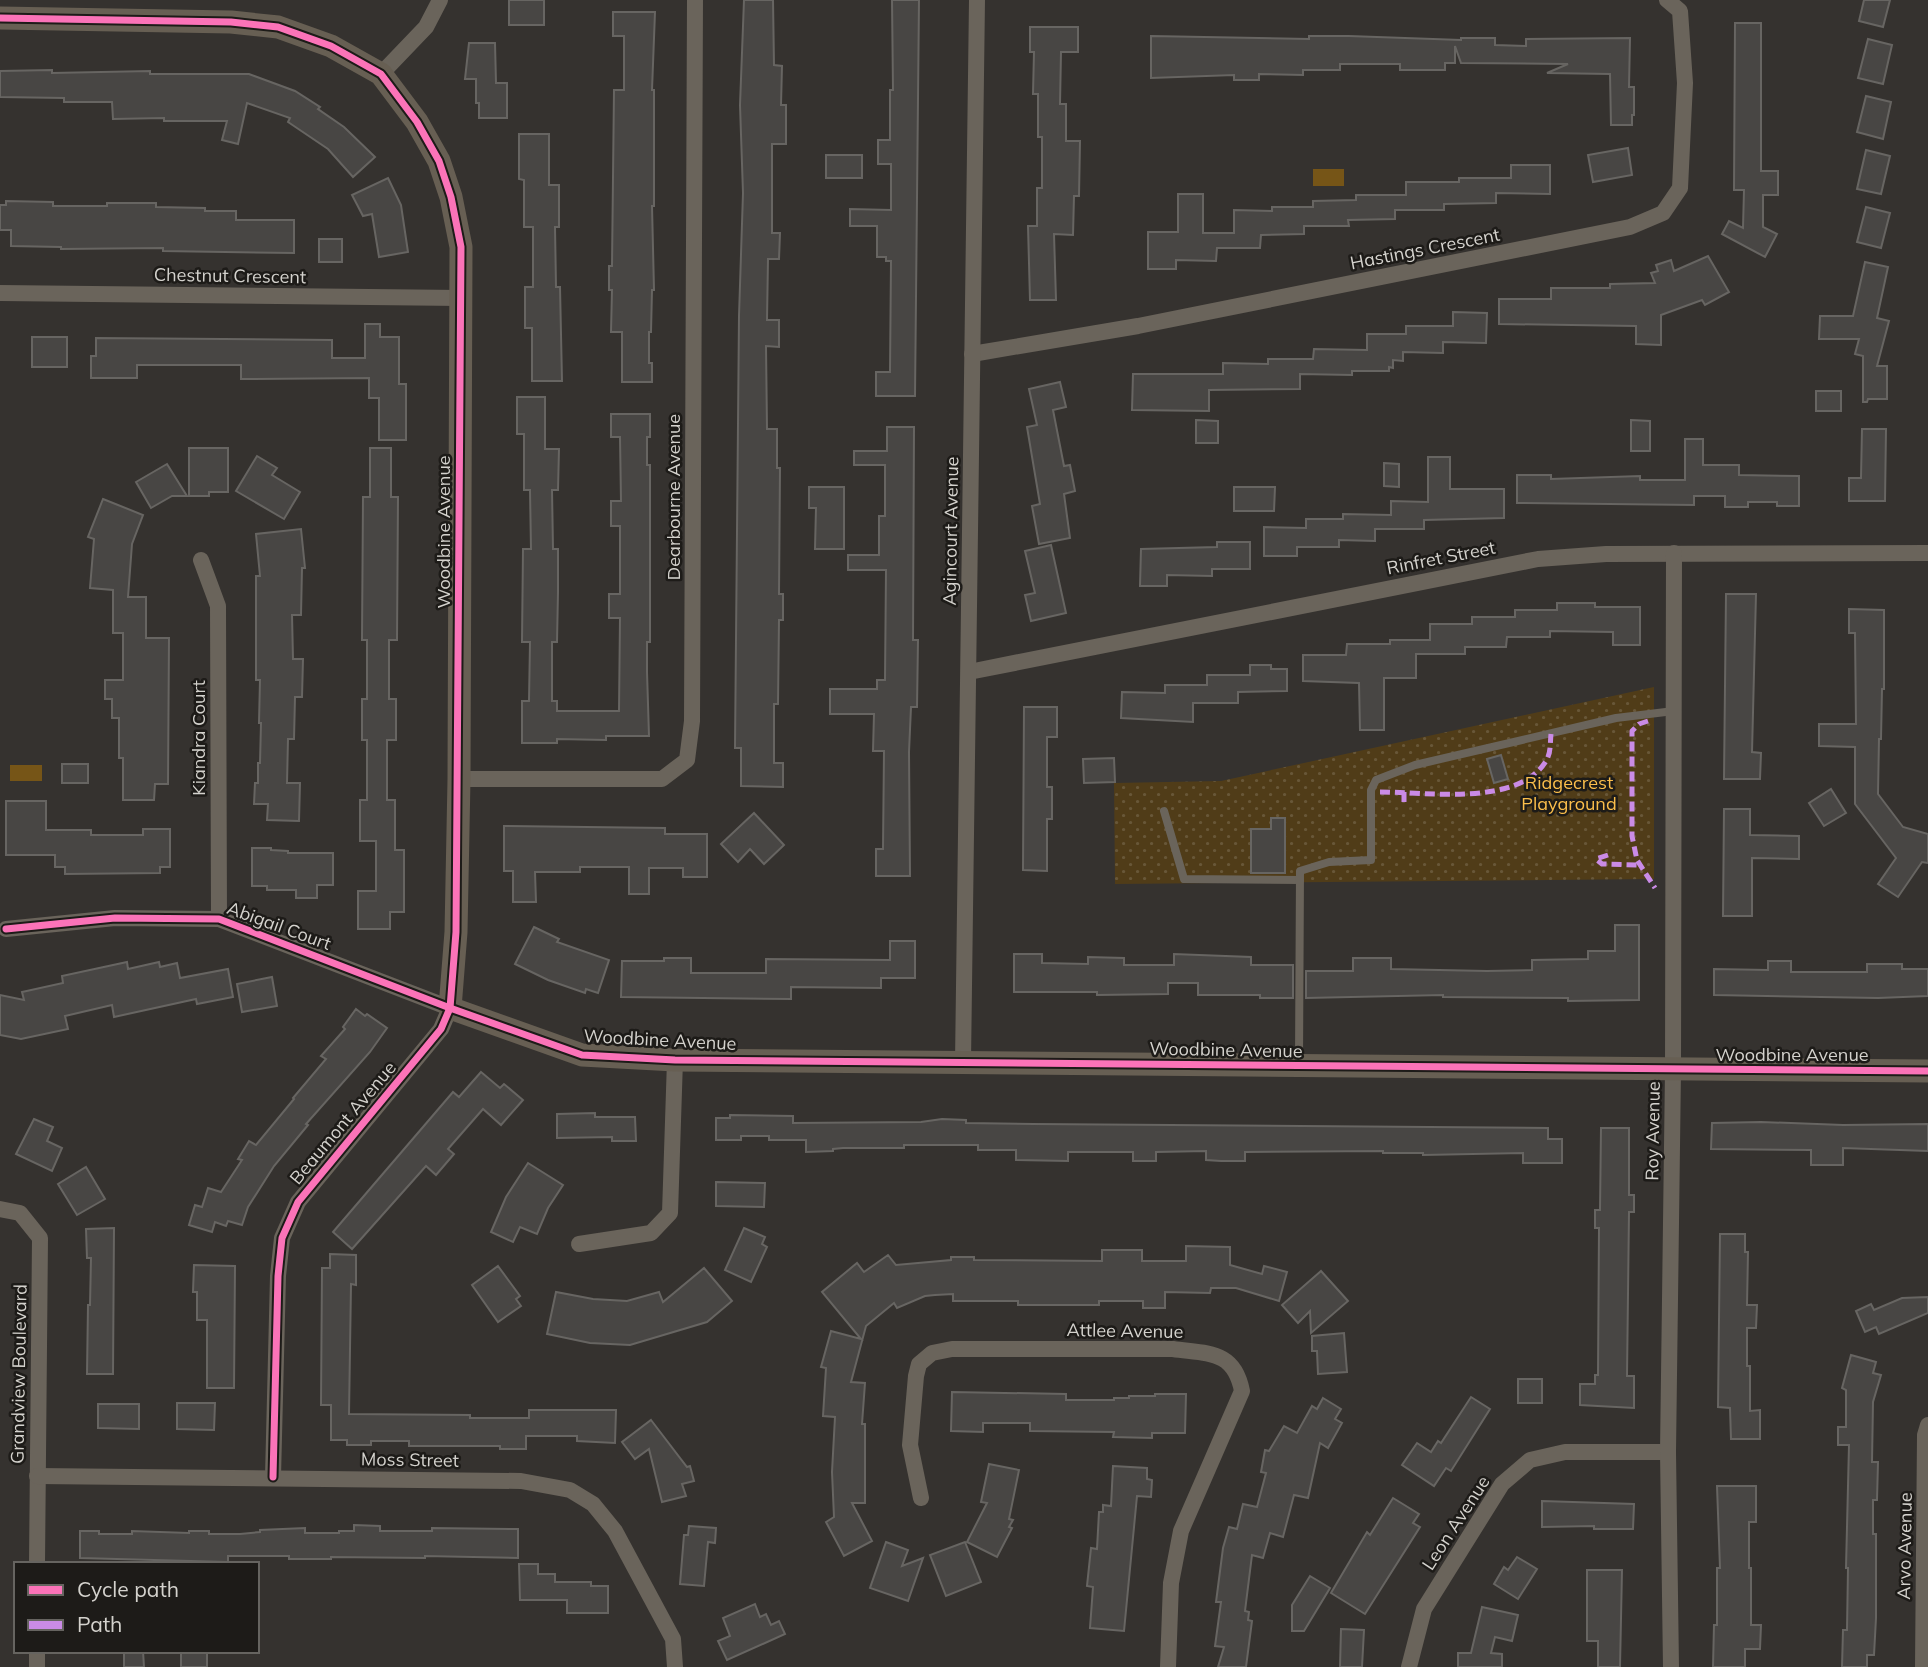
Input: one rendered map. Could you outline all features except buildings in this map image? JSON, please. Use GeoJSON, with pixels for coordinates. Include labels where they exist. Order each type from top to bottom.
{"type":"FeatureCollection","features":[{"type":"Feature","properties":{"kind":"street"},"geometry":{"type":"LineString","coordinates":[[381,74],[426,27],[440,0]]}},
{"type":"Feature","properties":{"kind":"street","name":"Dearbourne Avenue"},"geometry":{"type":"LineString","coordinates":[[459,779],[662,779],[687,760],[692,721],[695,0]]}},
{"type":"Feature","properties":{"kind":"street","name":"Agincourt Avenue"},"geometry":{"type":"LineString","coordinates":[[963,1062],[977,0]]}},
{"type":"Feature","properties":{"kind":"street","name":"Hastings Crescent"},"geometry":{"type":"LineString","coordinates":[[972,354],[1138,326],[1630,227],[1663,213],[1680,188],[1685,83],[1680,12],[1667,0]]}},
{"type":"Feature","properties":{"kind":"street","name":"Woodbine Avenue"},"geometry":{"type":"LineString","coordinates":[[0,18],[231,22],[278,27],[331,46],[381,74],[417,122],[439,161],[451,197],[461,247],[459,779],[456,932],[450,1007],[582,1055],[675,1060],[1928,1071]]}},
{"type":"Feature","properties":{"kind":"street","name":"Chestnut Crescent"},"geometry":{"type":"LineString","coordinates":[[0,293],[461,298]]}},
{"type":"Feature","properties":{"kind":"street","name":"Roy Avenue"},"geometry":{"type":"LineString","coordinates":[[1671,1667],[1668,1452],[1674,1070],[1674,553]]}},
{"type":"Feature","properties":{"kind":"street","name":"Rinfret Street"},"geometry":{"type":"LineString","coordinates":[[969,672],[1538,559],[1606,554],[1928,553]]}},
{"type":"Feature","properties":{"kind":"street","name":"Kiandra Court"},"geometry":{"type":"LineString","coordinates":[[201,560],[218,606],[219,919]]}},
{"type":"Feature","properties":{"kind":"street","name":"Abigail Court"},"geometry":{"type":"LineString","coordinates":[[6,929],[116,918],[219,919],[450,1007]]}},
{"type":"Feature","properties":{"kind":"street","name":"Beaumont Avenue"},"geometry":{"type":"LineString","coordinates":[[273,1477],[278,1276],[282,1238],[298,1202],[441,1029],[450,1007]]}},
{"type":"Feature","properties":{"kind":"street"},"geometry":{"type":"LineString","coordinates":[[579,1244],[651,1233],[670,1213],[675,1060]]}},
{"type":"Feature","properties":{"kind":"street","name":"Grandview Boulevard"},"geometry":{"type":"LineString","coordinates":[[0,1209],[20,1213],[40,1238],[37,1562]]}},
{"type":"Feature","properties":{"kind":"street","name":"Attlee Avenue"},"geometry":{"type":"LineString","coordinates":[[920,1498],[910,1446],[916,1376],[919,1364],[932,1353],[952,1349],[1173,1349],[1209,1354],[1228,1361],[1239,1375],[1242,1391],[1181,1531],[1171,1583],[1168,1667]]}},
{"type":"Feature","properties":{"kind":"street","name":"Arvo Avenue"},"geometry":{"type":"LineString","coordinates":[[1923,1667],[1925,1435],[1928,1425]]}},
{"type":"Feature","properties":{"kind":"street","name":"Leon Avenue"},"geometry":{"type":"LineString","coordinates":[[1409,1667],[1424,1609],[1502,1485],[1530,1460],[1565,1452],[1668,1452]]}},
{"type":"Feature","properties":{"kind":"street","name":"Moss Street"},"geometry":{"type":"LineString","coordinates":[[37,1476],[521,1481],[570,1490],[593,1504],[615,1531],[673,1639],[675,1667]]}},
{"type":"Feature","properties":{"kind":"lane"},"geometry":{"type":"LineString","coordinates":[[1299,1066],[1300,871],[1329,862],[1371,860],[1371,790],[1376,780],[1415,765],[1616,718],[1674,711]]}},
{"type":"Feature","properties":{"kind":"lane"},"geometry":{"type":"LineString","coordinates":[[1164,811],[1184,879],[1300,880]]}},
{"type":"Feature","properties":{"kind":"green space","name":"Ridgecrest Playground"},"geometry":{"type":"Polygon","coordinates":[[[1654,687],[1654,879],[1115,884],[1114,783],[1221,781],[1654,687]]]}},
{"type":"Feature","properties":{"kind":"shaded area"},"geometry":{"type":"Polygon","coordinates":[[[1313,169],[1344,169],[1344,186],[1313,186],[1313,169]]]}},
{"type":"Feature","properties":{"kind":"shaded area"},"geometry":{"type":"Polygon","coordinates":[[[10,765],[42,765],[42,781],[10,781],[10,765]]]}},
{"type":"Feature","properties":{"kind":"marked path"},"geometry":{"type":"LineString","coordinates":[[1648,721],[1639,724],[1632,731],[1632,836],[1637,860],[1655,888]]}},
{"type":"Feature","properties":{"kind":"marked path"},"geometry":{"type":"LineString","coordinates":[[1380,792],[1470,794],[1515,785],[1533,776],[1546,761],[1550,752],[1551,734]]}},
{"type":"Feature","properties":{"kind":"marked path"},"geometry":{"type":"LineString","coordinates":[[1404,792],[1404,807]]}},
{"type":"Feature","properties":{"kind":"marked path"},"geometry":{"type":"LineString","coordinates":[[1608,855],[1596,859],[1602,864],[1639,865]]}},
{"type":"Feature","properties":{"kind":"cycle path"},"geometry":{"type":"LineString","coordinates":[[0,18],[231,22],[278,27],[331,46],[381,74],[417,122],[439,161],[451,197],[461,247],[456,932],[450,1008],[441,1029],[298,1202],[282,1238],[278,1276],[273,1477]]}},
{"type":"Feature","properties":{"kind":"cycle path"},"geometry":{"type":"LineString","coordinates":[[6,929],[115,918],[219,919],[450,1008],[582,1055],[675,1060],[1928,1071]]}}]}
